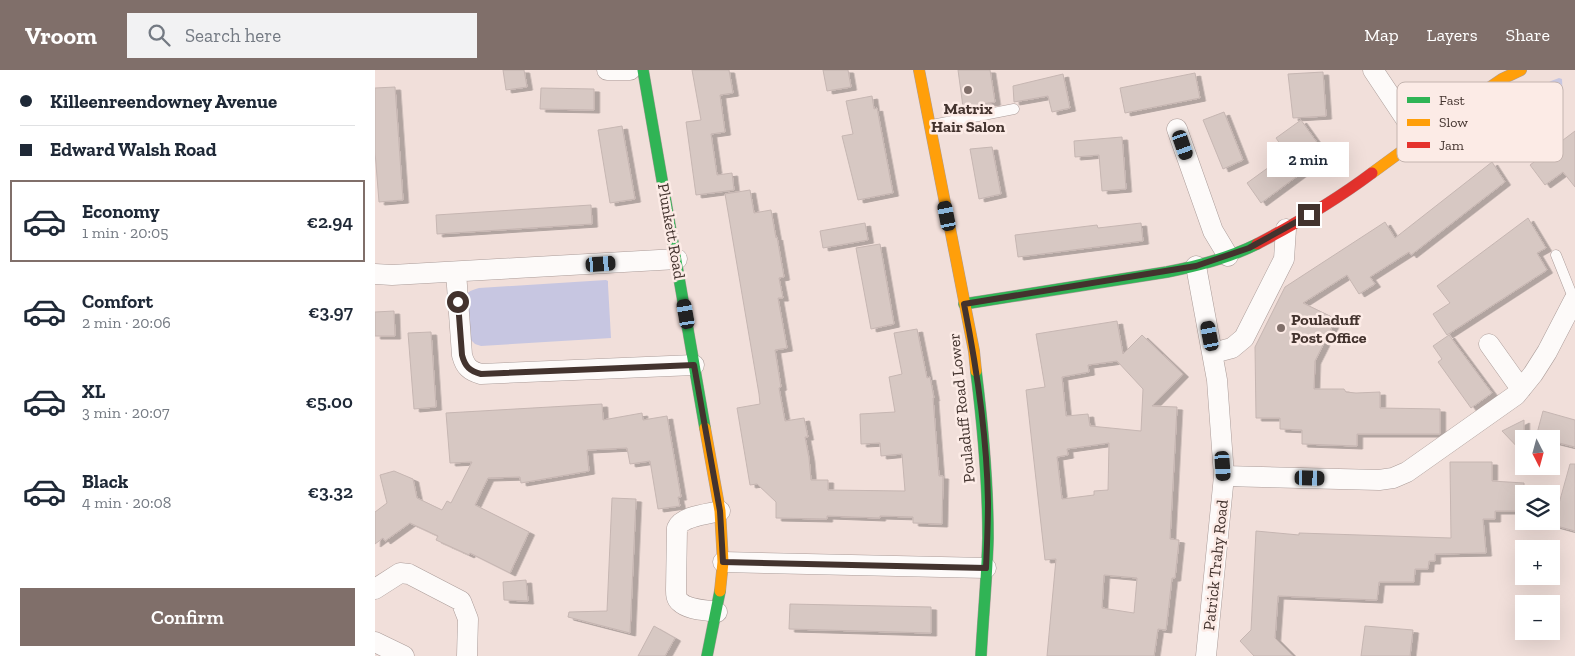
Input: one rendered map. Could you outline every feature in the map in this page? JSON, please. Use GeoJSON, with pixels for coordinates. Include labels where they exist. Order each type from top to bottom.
{"type":"FeatureCollection","features":[{"type":"Feature","properties":{"kind":"street"},"geometry":{"type":"LineString","coordinates":[[607,70],[630,70]]}},
{"type":"Feature","properties":{"kind":"street","name":"Plunkett Road"},"geometry":{"type":"LineString","coordinates":[[643,70],[720,511],[723,562],[717,612],[707,656]]}},
{"type":"Feature","properties":{"kind":"street","name":"Pouladuff Road Lower"},"geometry":{"type":"LineString","coordinates":[[919,70],[974,351],[984,436],[988,502],[981,656]]}},
{"type":"Feature","properties":{"kind":"street"},"geometry":{"type":"LineString","coordinates":[[1373,70],[1397,106]]}},
{"type":"Feature","properties":{"kind":"street"},"geometry":{"type":"LineString","coordinates":[[1498,82],[1521,70]]}},
{"type":"Feature","properties":{"kind":"street"},"geometry":{"type":"LineString","coordinates":[[1177,129],[1213,231],[1228,256]]}},
{"type":"Feature","properties":{"kind":"street"},"geometry":{"type":"LineString","coordinates":[[964,304],[1196,266],[1228,256],[1249,248],[1286,229],[1341,196],[1397,155]]}},
{"type":"Feature","properties":{"kind":"street"},"geometry":{"type":"LineString","coordinates":[[1213,353],[1232,348],[1244,338],[1284,259],[1286,229]]}},
{"type":"Feature","properties":{"kind":"street"},"geometry":{"type":"LineString","coordinates":[[375,274],[456,272],[677,259]]}},
{"type":"Feature","properties":{"kind":"street","name":"Patrick Trahy Road"},"geometry":{"type":"LineString","coordinates":[[1196,266],[1217,380],[1224,476],[1206,656]]}},
{"type":"Feature","properties":{"kind":"street"},"geometry":{"type":"LineString","coordinates":[[456,272],[462,355],[468,368],[473,372],[481,374],[694,365]]}},
{"type":"Feature","properties":{"kind":"street"},"geometry":{"type":"LineString","coordinates":[[1224,476],[1379,480],[1393,478],[1407,472],[1516,395],[1547,352],[1574,300]]}},
{"type":"Feature","properties":{"kind":"street"},"geometry":{"type":"LineString","coordinates":[[1489,344],[1521,389]]}},
{"type":"Feature","properties":{"kind":"street"},"geometry":{"type":"LineString","coordinates":[[717,612],[687,606],[680,603],[677,599],[677,528],[684,520],[720,511]]}},
{"type":"Feature","properties":{"kind":"street"},"geometry":{"type":"LineString","coordinates":[[723,562],[986,568]]}},
{"type":"Feature","properties":{"kind":"street"},"geometry":{"type":"LineString","coordinates":[[375,589],[400,573],[409,574],[461,601],[467,619],[467,656]]}},
{"type":"Feature","properties":{"kind":"street"},"geometry":{"type":"LineString","coordinates":[[375,642],[404,656]]}},
{"type":"Feature","properties":{"kind":"lane"},"geometry":{"type":"LineString","coordinates":[[929,126],[1014,109]]}},
{"type":"Feature","properties":{"kind":"lane"},"geometry":{"type":"LineString","coordinates":[[1556,256],[1574,300]]}},
{"type":"Feature","properties":{"kind":"shaded area"},"geometry":{"type":"Polygon","coordinates":[[[1559,78],[1562,79],[1562,82],[1549,82],[1559,78]]]}},
{"type":"Feature","properties":{"kind":"shaded area"},"geometry":{"type":"Polygon","coordinates":[[[608,281],[611,338],[481,346],[471,340],[465,297],[472,290],[608,281]]]}},
{"type":"Feature","properties":{"kind":"building"},"geometry":{"type":"Polygon","coordinates":[[[503,70],[524,70],[527,87],[506,90],[503,70]]]}},
{"type":"Feature","properties":{"kind":"building"},"geometry":{"type":"Polygon","coordinates":[[[692,70],[729,70],[733,93],[720,95],[725,132],[711,134],[717,175],[732,173],[734,190],[696,195],[686,122],[701,120],[692,70]]]}},
{"type":"Feature","properties":{"kind":"building"},"geometry":{"type":"Polygon","coordinates":[[[823,70],[848,70],[851,87],[827,91],[823,70]]]}},
{"type":"Feature","properties":{"kind":"building"},"geometry":{"type":"Polygon","coordinates":[[[958,70],[990,70],[995,102],[963,107],[958,70]]]}},
{"type":"Feature","properties":{"kind":"building"},"geometry":{"type":"Polygon","coordinates":[[[1323,72],[1326,116],[1293,118],[1288,74],[1323,72]]]}},
{"type":"Feature","properties":{"kind":"building"},"geometry":{"type":"Polygon","coordinates":[[[1195,73],[1200,98],[1125,113],[1120,88],[1195,73]]]}},
{"type":"Feature","properties":{"kind":"building"},"geometry":{"type":"Polygon","coordinates":[[[1063,74],[1070,108],[1052,112],[1048,96],[1014,102],[1013,86],[1063,74]]]}},
{"type":"Feature","properties":{"kind":"building"},"geometry":{"type":"Polygon","coordinates":[[[395,87],[403,200],[379,202],[375,152],[375,88],[395,87]]]}},
{"type":"Feature","properties":{"kind":"building"},"geometry":{"type":"Polygon","coordinates":[[[541,88],[594,89],[594,110],[540,109],[541,88]]]}},
{"type":"Feature","properties":{"kind":"building"},"geometry":{"type":"Polygon","coordinates":[[[872,96],[874,109],[877,108],[893,193],[858,200],[842,136],[853,134],[846,101],[872,96]]]}},
{"type":"Feature","properties":{"kind":"building"},"geometry":{"type":"Polygon","coordinates":[[[1224,112],[1243,160],[1223,169],[1203,120],[1224,112]]]}},
{"type":"Feature","properties":{"kind":"building"},"geometry":{"type":"Polygon","coordinates":[[[1301,120],[1326,155],[1261,203],[1247,183],[1287,154],[1276,138],[1301,120]]]}},
{"type":"Feature","properties":{"kind":"building"},"geometry":{"type":"Polygon","coordinates":[[[622,126],[635,199],[610,203],[598,130],[622,126]]]}},
{"type":"Feature","properties":{"kind":"building"},"geometry":{"type":"Polygon","coordinates":[[[1575,131],[1575,187],[1563,172],[1545,185],[1530,165],[1534,162],[1563,162],[1563,140],[1575,131]]]}},
{"type":"Feature","properties":{"kind":"building"},"geometry":{"type":"Polygon","coordinates":[[[1122,137],[1126,189],[1102,191],[1099,155],[1075,157],[1074,141],[1122,137]]]}},
{"type":"Feature","properties":{"kind":"building"},"geometry":{"type":"Polygon","coordinates":[[[992,147],[1001,194],[979,199],[970,149],[992,147]]]}},
{"type":"Feature","properties":{"kind":"building"},"geometry":{"type":"Polygon","coordinates":[[[1492,162],[1505,182],[1411,255],[1409,252],[1370,277],[1375,284],[1359,294],[1347,275],[1303,303],[1336,319],[1315,361],[1314,389],[1344,389],[1346,392],[1356,393],[1380,392],[1380,408],[1440,409],[1440,434],[1357,434],[1357,446],[1302,444],[1302,430],[1280,429],[1280,418],[1256,418],[1255,347],[1285,287],[1385,222],[1395,238],[1492,162]]]}},
{"type":"Feature","properties":{"kind":"building"},"geometry":{"type":"Polygon","coordinates":[[[750,190],[754,213],[771,210],[777,237],[784,277],[779,278],[783,298],[778,298],[787,348],[775,350],[781,387],[779,388],[785,421],[804,418],[808,437],[805,437],[811,480],[828,480],[828,490],[905,491],[902,454],[881,456],[880,443],[861,444],[860,414],[895,412],[889,377],[902,374],[894,333],[917,329],[927,378],[930,377],[934,398],[939,476],[943,476],[942,524],[913,523],[913,517],[827,516],[827,519],[776,518],[776,502],[757,484],[750,485],[737,408],[760,404],[725,194],[750,190]]]}},
{"type":"Feature","properties":{"kind":"building"},"geometry":{"type":"Polygon","coordinates":[[[591,205],[592,224],[437,234],[436,215],[591,205]]]}},
{"type":"Feature","properties":{"kind":"building"},"geometry":{"type":"Polygon","coordinates":[[[1528,218],[1546,248],[1537,253],[1547,270],[1447,335],[1433,314],[1450,303],[1437,286],[1528,218]]]}},
{"type":"Feature","properties":{"kind":"building"},"geometry":{"type":"Polygon","coordinates":[[[865,223],[868,240],[823,248],[820,231],[865,223]]]}},
{"type":"Feature","properties":{"kind":"building"},"geometry":{"type":"Polygon","coordinates":[[[1141,223],[1143,241],[1018,257],[1015,235],[1097,225],[1098,228],[1141,223]]]}},
{"type":"Feature","properties":{"kind":"building"},"geometry":{"type":"Polygon","coordinates":[[[880,244],[894,324],[871,329],[856,248],[880,244]]]}},
{"type":"Feature","properties":{"kind":"building"},"geometry":{"type":"Polygon","coordinates":[[[394,311],[395,336],[375,336],[375,312],[394,311]]]}},
{"type":"Feature","properties":{"kind":"building"},"geometry":{"type":"Polygon","coordinates":[[[1117,321],[1123,354],[1142,335],[1183,374],[1152,406],[1177,407],[1170,539],[1179,540],[1166,630],[1158,629],[1154,656],[1047,656],[1056,559],[1045,560],[1026,390],[1045,387],[1036,334],[1117,321]],[[1117,361],[1088,365],[1089,372],[1062,377],[1066,416],[1088,414],[1090,426],[1141,431],[1143,389],[1117,361]],[[1109,443],[1067,449],[1068,455],[1057,457],[1062,499],[1094,495],[1094,491],[1108,490],[1109,443]],[[1104,575],[1102,608],[1134,613],[1137,578],[1104,575]]]}},
{"type":"Feature","properties":{"kind":"building"},"geometry":{"type":"Polygon","coordinates":[[[431,332],[436,407],[414,409],[408,333],[431,332]]]}},
{"type":"Feature","properties":{"kind":"building"},"geometry":{"type":"Polygon","coordinates":[[[1449,335],[1492,393],[1471,408],[1438,362],[1442,359],[1433,346],[1449,335]]]}},
{"type":"Feature","properties":{"kind":"building"},"geometry":{"type":"Polygon","coordinates":[[[602,404],[603,420],[642,413],[643,420],[667,416],[681,497],[678,497],[680,506],[658,509],[650,461],[630,464],[627,448],[587,450],[589,471],[521,483],[520,477],[488,478],[475,505],[529,532],[510,573],[470,553],[469,555],[436,540],[438,536],[410,523],[385,541],[383,538],[375,544],[375,512],[387,503],[380,475],[394,471],[413,479],[417,498],[442,510],[447,501],[451,503],[472,462],[450,463],[446,413],[602,404]]]}},
{"type":"Feature","properties":{"kind":"building"},"geometry":{"type":"Polygon","coordinates":[[[1543,411],[1575,420],[1575,447],[1560,443],[1560,430],[1538,430],[1543,411]]]}},
{"type":"Feature","properties":{"kind":"building"},"geometry":{"type":"Polygon","coordinates":[[[1524,420],[1524,430],[1515,430],[1515,445],[1502,431],[1524,420]]]}},
{"type":"Feature","properties":{"kind":"building"},"geometry":{"type":"Polygon","coordinates":[[[1450,462],[1492,462],[1492,481],[1524,483],[1524,485],[1515,485],[1515,511],[1495,511],[1495,519],[1483,519],[1486,553],[1435,554],[1435,561],[1429,561],[1428,569],[1415,569],[1414,582],[1379,582],[1377,600],[1278,596],[1275,638],[1293,656],[1254,656],[1240,641],[1251,630],[1256,531],[1299,535],[1299,533],[1451,538],[1450,462]]]}},
{"type":"Feature","properties":{"kind":"building"},"geometry":{"type":"Polygon","coordinates":[[[1570,464],[1575,464],[1575,531],[1560,527],[1560,500],[1570,464]]]}},
{"type":"Feature","properties":{"kind":"building"},"geometry":{"type":"Polygon","coordinates":[[[612,498],[636,499],[630,633],[568,617],[569,612],[607,611],[612,498]]]}},
{"type":"Feature","properties":{"kind":"building"},"geometry":{"type":"Polygon","coordinates":[[[526,580],[528,601],[504,600],[503,582],[526,580]]]}},
{"type":"Feature","properties":{"kind":"building"},"geometry":{"type":"Polygon","coordinates":[[[790,604],[931,607],[931,633],[789,629],[790,604]]]}},
{"type":"Feature","properties":{"kind":"building"},"geometry":{"type":"Polygon","coordinates":[[[654,626],[675,638],[665,656],[638,656],[654,626]]]}},
{"type":"Feature","properties":{"kind":"building"},"geometry":{"type":"Polygon","coordinates":[[[1365,626],[1413,630],[1410,656],[1361,656],[1365,626]]]}},
{"type":"Feature","properties":{"kind":"traffic: fast"},"geometry":{"type":"LineString","coordinates":[[643,70],[705,428]]}},
{"type":"Feature","properties":{"kind":"traffic: fast"},"geometry":{"type":"LineString","coordinates":[[964,304],[1179,270],[1224,257],[1257,244]]}},
{"type":"Feature","properties":{"kind":"traffic: fast"},"geometry":{"type":"LineString","coordinates":[[976,371],[985,455],[988,517],[981,656]]}},
{"type":"Feature","properties":{"kind":"traffic: fast"},"geometry":{"type":"LineString","coordinates":[[707,656],[720,591]]}},
{"type":"Feature","properties":{"kind":"traffic: slow"},"geometry":{"type":"LineString","coordinates":[[919,70],[974,351],[976,371]]}},
{"type":"Feature","properties":{"kind":"traffic: slow"},"geometry":{"type":"LineString","coordinates":[[1498,82],[1521,70]]}},
{"type":"Feature","properties":{"kind":"traffic: slow"},"geometry":{"type":"LineString","coordinates":[[1372,173],[1397,155]]}},
{"type":"Feature","properties":{"kind":"traffic: slow"},"geometry":{"type":"LineString","coordinates":[[705,428],[720,511],[723,562],[720,591]]}},
{"type":"Feature","properties":{"kind":"traffic: jam"},"geometry":{"type":"LineString","coordinates":[[1257,244],[1316,211],[1372,173]]}},
{"type":"Feature","properties":{"kind":"place","name":"Matrix Hair Salon"},"geometry":{"type":"Point","coordinates":[968,90]}},
{"type":"Feature","properties":{"kind":"place","name":"Pouladuff Post Office"},"geometry":{"type":"Point","coordinates":[1281,328]}},
{"type":"Feature","properties":{"kind":"route"},"geometry":{"type":"LineString","coordinates":[[458,302],[462,355],[464,362],[473,372],[481,374],[694,365],[720,511],[723,562],[986,568],[988,502],[984,436],[974,351],[964,304],[1196,266],[1249,248],[1309,215]]}}]}
